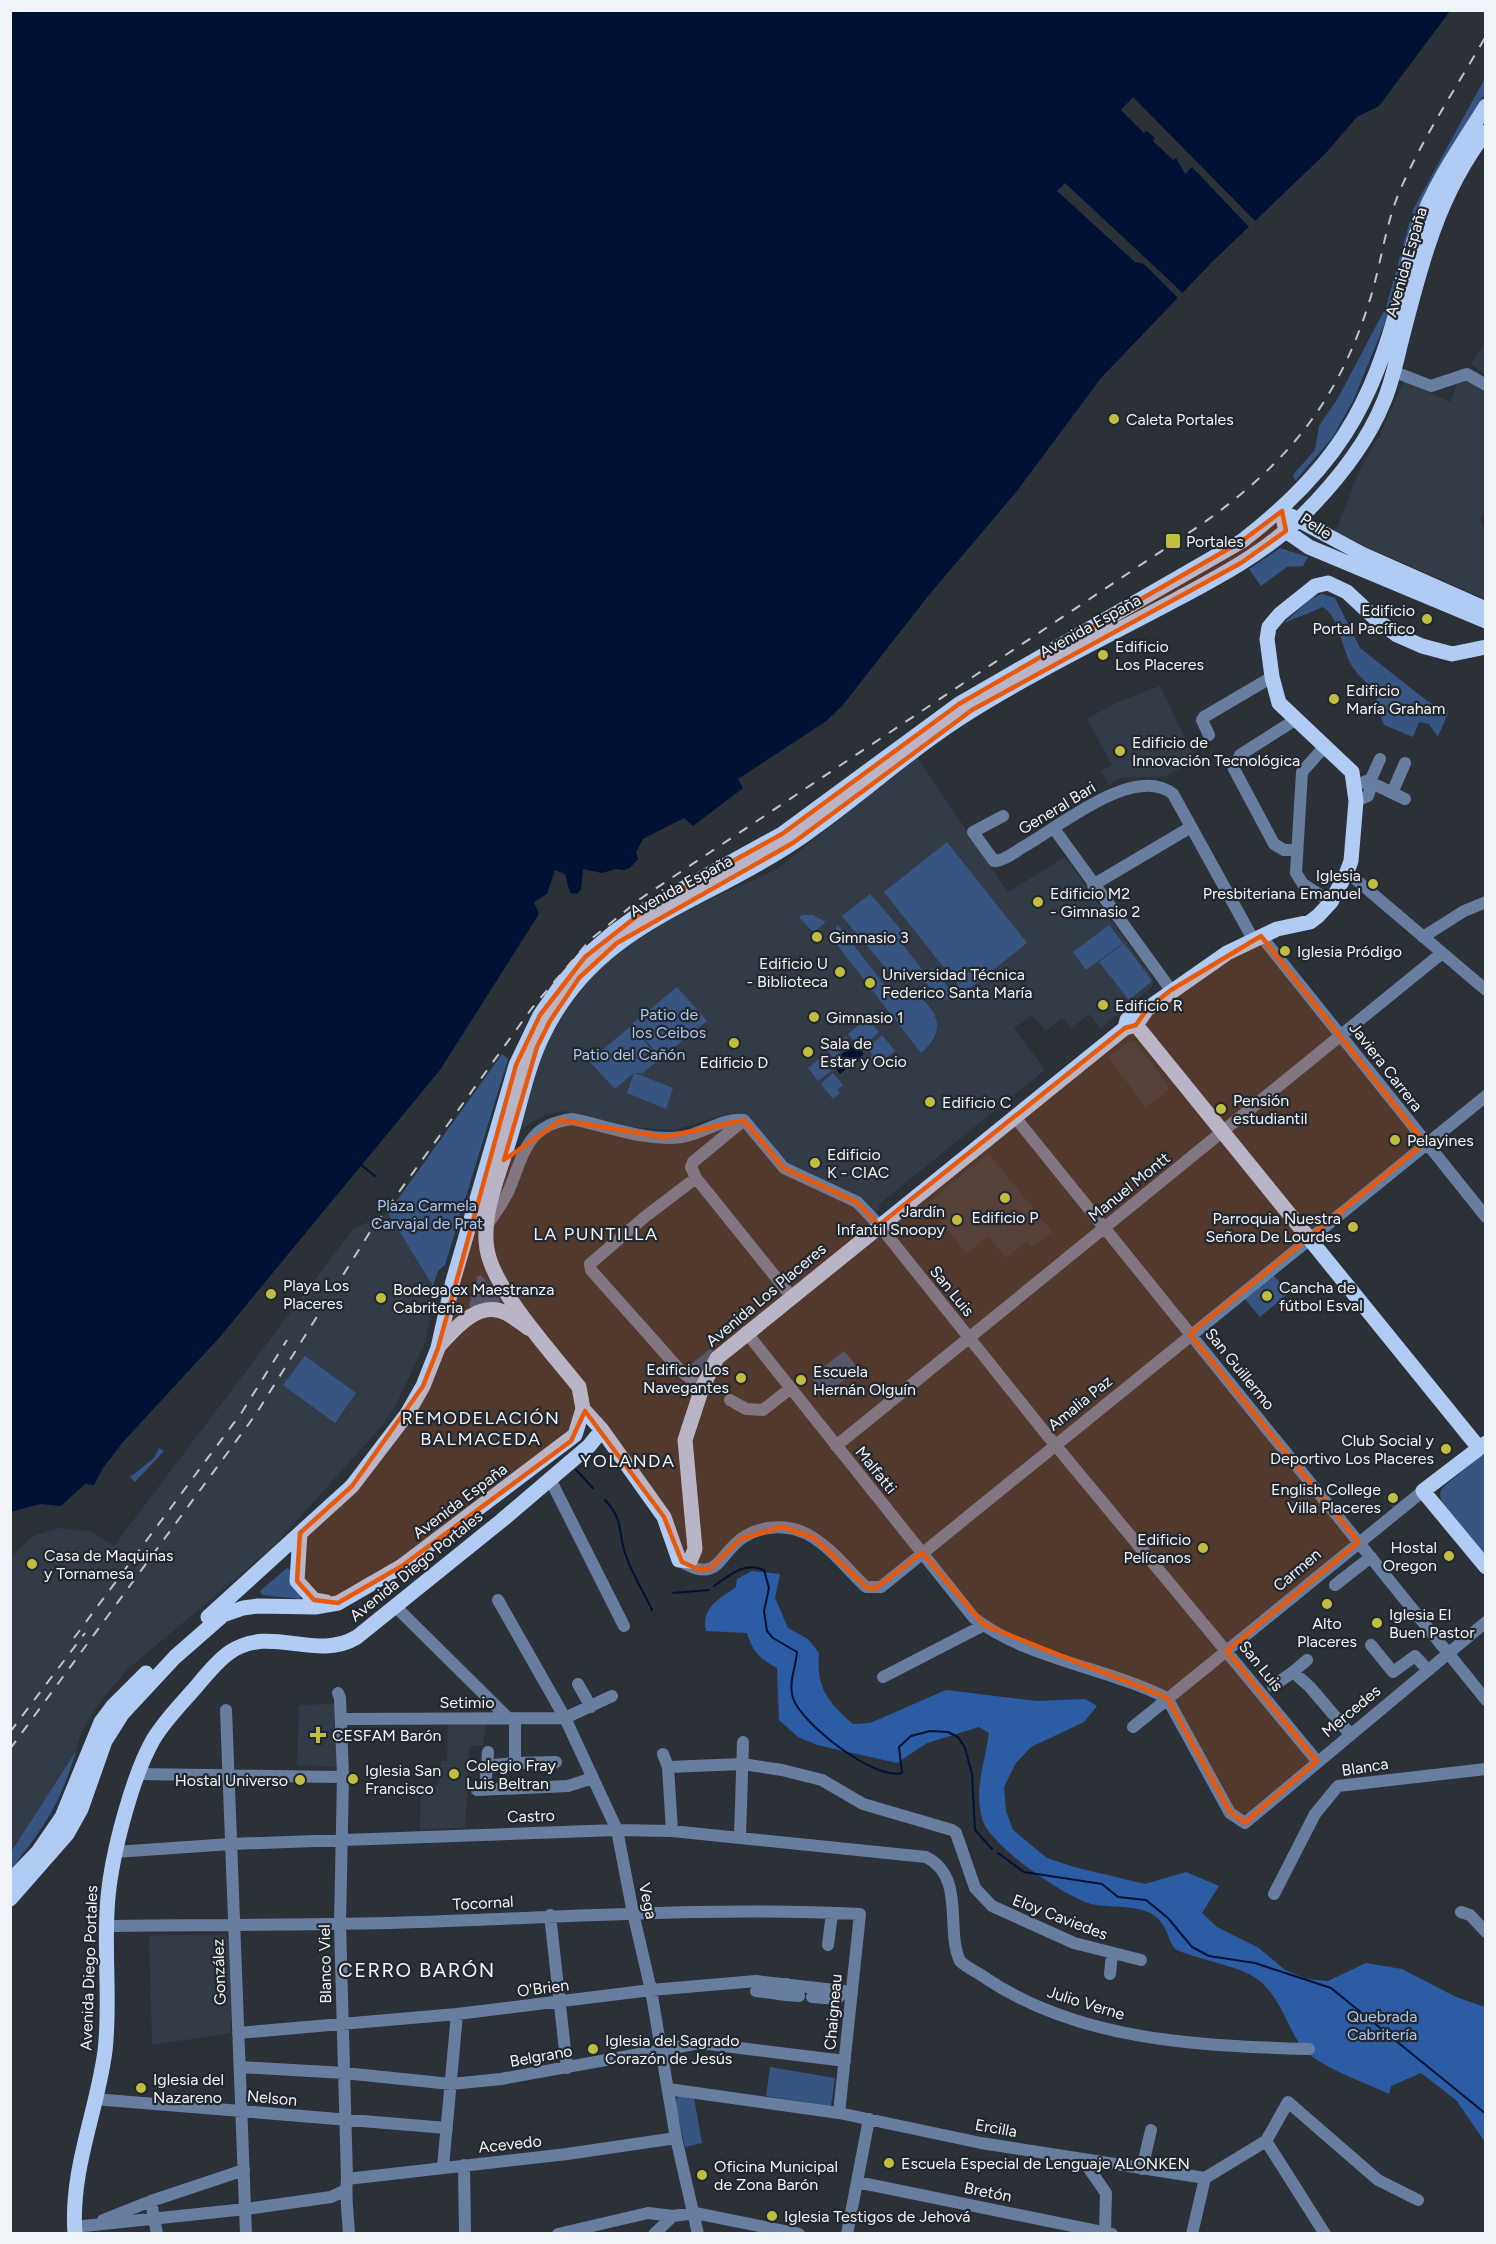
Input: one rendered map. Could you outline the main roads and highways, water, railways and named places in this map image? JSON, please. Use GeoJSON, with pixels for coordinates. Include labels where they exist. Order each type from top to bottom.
{"type":"FeatureCollection","features":[{"type":"Feature","properties":{"kind":"main road","name":"Avenida España"},"geometry":{"type":"LineString","coordinates":[[10,1881],[38,1852],[62,1817],[93,1738],[113,1706],[173,1647],[352,1486],[407,1414],[423,1386],[438,1348],[453,1281],[516,1065],[540,1015],[561,985],[585,957],[646,909],[782,834],[959,704],[1242,541],[1282,511],[1321,471],[1360,414],[1401,296],[1411,252],[1426,210],[1446,168],[1485,106]]}},
{"type":"Feature","properties":{"kind":"main road","name":"Avenida España"},"geometry":{"type":"LineString","coordinates":[[10,1899],[67,1834],[81,1809],[105,1741],[118,1719],[153,1680],[224,1615],[243,1608],[315,1607],[338,1603],[402,1566],[571,1441],[581,1423],[583,1409],[579,1387],[537,1334],[498,1277],[487,1250],[487,1226],[495,1189],[537,1047],[568,993],[608,950],[653,919],[738,876],[793,843],[914,750],[972,710],[1214,579],[1299,520],[1342,471],[1367,434],[1384,403],[1395,372],[1434,222],[1451,185],[1485,132]]}},
{"type":"Feature","properties":{"kind":"main road","name":"Pelle"},"geometry":{"type":"LineString","coordinates":[[1282,511],[1485,618]]}},
{"type":"Feature","properties":{"kind":"main road","name":"Pelle"},"geometry":{"type":"LineString","coordinates":[[1282,511],[1286,531],[1309,547],[1485,618]]}},
{"type":"Feature","properties":{"kind":"main road","name":"Avenida Los Placeres"},"geometry":{"type":"LineString","coordinates":[[602,1430],[664,1517],[676,1556],[682,1562],[690,1561],[695,1549],[685,1440],[702,1388],[717,1358],[746,1332],[1014,1116],[1131,1026],[1147,1009],[1171,990],[1212,962],[1257,938],[1310,922],[1330,902],[1351,861],[1356,801],[1352,772],[1279,703],[1272,677],[1267,639],[1269,627],[1280,614],[1322,584],[1334,585],[1347,592],[1384,625],[1422,646],[1452,654],[1484,647]]}},
{"type":"Feature","properties":{"kind":"main road"},"geometry":{"type":"LineString","coordinates":[[1131,1026],[1223,1131],[1482,1445]]}},
{"type":"Feature","properties":{"kind":"main road"},"geometry":{"type":"LineString","coordinates":[[438,1348],[462,1322],[485,1311],[504,1312],[537,1334]]}},
{"type":"Feature","properties":{"kind":"main road"},"geometry":{"type":"LineString","coordinates":[[583,1409],[602,1430]]}},
{"type":"Feature","properties":{"kind":"main road","name":"Avenida Diego Portales"},"geometry":{"type":"LineString","coordinates":[[75,2230],[83,2146],[105,2049],[108,1896],[115,1852],[138,1774],[153,1740],[228,1653],[256,1641],[282,1641],[316,1648],[347,1643],[590,1446],[602,1430]]}},
{"type":"Feature","properties":{"kind":"main road","name":"Carmen"},"geometry":{"type":"LineString","coordinates":[[1482,1445],[1422,1491],[1485,1567]]}},
{"type":"Feature","properties":{"kind":"main road"},"geometry":{"type":"LineString","coordinates":[[300,1533],[297,1581],[314,1600],[338,1603]]}},
{"type":"Feature","properties":{"kind":"waterway"},"geometry":{"type":"LineString","coordinates":[[360,1164],[375,1176]]}},
{"type":"Feature","properties":{"kind":"waterway"},"geometry":{"type":"LineString","coordinates":[[576,1470],[593,1488]]}},
{"type":"Feature","properties":{"kind":"waterway"},"geometry":{"type":"LineString","coordinates":[[605,1500],[617,1517],[628,1562],[652,1610]]}},
{"type":"Feature","properties":{"kind":"waterway"},"geometry":{"type":"LineString","coordinates":[[714,1586],[744,1568],[764,1570],[769,1588],[764,1611],[767,1631],[773,1638],[797,1652],[792,1681],[793,1698],[809,1721],[840,1748],[857,1759],[890,1773],[902,1773],[899,1747],[911,1736],[930,1731],[948,1732],[958,1737],[965,1748],[972,1774],[975,1830],[992,1849]]}},
{"type":"Feature","properties":{"kind":"waterway"},"geometry":{"type":"LineString","coordinates":[[673,1593],[709,1590]]}},
{"type":"Feature","properties":{"kind":"waterway","name":"Quebrada Cabritería"},"geometry":{"type":"LineString","coordinates":[[998,1853],[1024,1872],[1102,1884],[1118,1897],[1146,1900],[1168,1918],[1192,1947],[1209,1956],[1255,1963],[1331,1988],[1486,2114]]}},
{"type":"Feature","properties":{"kind":"railway"},"geometry":{"type":"LineString","coordinates":[[10,1749],[256,1414],[370,1232],[532,1008],[590,940],[640,899],[1202,524],[1233,501],[1286,452],[1327,397],[1344,366],[1371,296],[1398,195],[1428,134],[1486,36]]}},
{"type":"Feature","properties":{"kind":"railway"},"geometry":{"type":"LineString","coordinates":[[74,1638],[242,1412],[287,1340]]}},
{"type":"Feature","properties":{"kind":"railway"},"geometry":{"type":"LineString","coordinates":[[10,1732],[85,1633]]}},
{"type":"Feature","properties":{"kind":"place","name":"Caleta Portales"},"geometry":{"type":"Point","coordinates":[1114,419]}},
{"type":"Feature","properties":{"kind":"place","name":"Portales"},"geometry":{"type":"Point","coordinates":[1173,541]}},
{"type":"Feature","properties":{"kind":"place","name":"Edificio Portal Pacífico"},"geometry":{"type":"Point","coordinates":[1427,619]}},
{"type":"Feature","properties":{"kind":"place","name":"Edificio Los Placeres"},"geometry":{"type":"Point","coordinates":[1103,655]}},
{"type":"Feature","properties":{"kind":"place","name":"Edificio María Graham"},"geometry":{"type":"Point","coordinates":[1334,699]}},
{"type":"Feature","properties":{"kind":"place","name":"Edificio de Innovación Tecnológica"},"geometry":{"type":"Point","coordinates":[1120,751]}},
{"type":"Feature","properties":{"kind":"place","name":"Iglesia Presbiteriana Emanuel"},"geometry":{"type":"Point","coordinates":[1373,884]}},
{"type":"Feature","properties":{"kind":"place","name":"Edificio M2 - Gimnasio 2"},"geometry":{"type":"Point","coordinates":[1038,902]}},
{"type":"Feature","properties":{"kind":"place","name":"Gimnasio 3"},"geometry":{"type":"Point","coordinates":[817,937]}},
{"type":"Feature","properties":{"kind":"place","name":"Iglesia Pródigo"},"geometry":{"type":"Point","coordinates":[1285,951]}},
{"type":"Feature","properties":{"kind":"place","name":"Edificio U - Biblioteca"},"geometry":{"type":"Point","coordinates":[840,972]}},
{"type":"Feature","properties":{"kind":"place","name":"Universidad Técnica Federico Santa María"},"geometry":{"type":"Point","coordinates":[870,983]}},
{"type":"Feature","properties":{"kind":"place","name":"Edificio R"},"geometry":{"type":"Point","coordinates":[1103,1005]}},
{"type":"Feature","properties":{"kind":"place","name":"Gimnasio 1"},"geometry":{"type":"Point","coordinates":[814,1017]}},
{"type":"Feature","properties":{"kind":"place","name":"Edificio D"},"geometry":{"type":"Point","coordinates":[734,1043]}},
{"type":"Feature","properties":{"kind":"place","name":"Sala de Estar y Ocio"},"geometry":{"type":"Point","coordinates":[808,1052]}},
{"type":"Feature","properties":{"kind":"place","name":"Edificio C"},"geometry":{"type":"Point","coordinates":[930,1102]}},
{"type":"Feature","properties":{"kind":"place","name":"Pensión estudiantil"},"geometry":{"type":"Point","coordinates":[1221,1109]}},
{"type":"Feature","properties":{"kind":"place","name":"Pelayines"},"geometry":{"type":"Point","coordinates":[1395,1140]}},
{"type":"Feature","properties":{"kind":"place","name":"Edificio K - CIAC"},"geometry":{"type":"Point","coordinates":[815,1163]}},
{"type":"Feature","properties":{"kind":"place","name":"Edificio P"},"geometry":{"type":"Point","coordinates":[1005,1198]}},
{"type":"Feature","properties":{"kind":"place","name":"Jardín Infantil Snoopy"},"geometry":{"type":"Point","coordinates":[957,1220]}},
{"type":"Feature","properties":{"kind":"place","name":"Parroquia Nuestra Señora De Lourdes"},"geometry":{"type":"Point","coordinates":[1353,1227]}},
{"type":"Feature","properties":{"kind":"place","name":"Playa Los Placeres"},"geometry":{"type":"Point","coordinates":[271,1294]}},
{"type":"Feature","properties":{"kind":"place","name":"Cancha de fútbol Esval"},"geometry":{"type":"Point","coordinates":[1267,1296]}},
{"type":"Feature","properties":{"kind":"place","name":"Bodega ex Maestranza Cabriteria"},"geometry":{"type":"Point","coordinates":[381,1298]}},
{"type":"Feature","properties":{"kind":"place","name":"Edificio Los Navegantes"},"geometry":{"type":"Point","coordinates":[741,1378]}},
{"type":"Feature","properties":{"kind":"place","name":"Escuela Hernán Olguín"},"geometry":{"type":"Point","coordinates":[801,1380]}},
{"type":"Feature","properties":{"kind":"place","name":"Club Social y Deportivo Los Placeres"},"geometry":{"type":"Point","coordinates":[1446,1449]}},
{"type":"Feature","properties":{"kind":"place","name":"English College Villa Placeres"},"geometry":{"type":"Point","coordinates":[1393,1498]}},
{"type":"Feature","properties":{"kind":"place","name":"Edificio Pelícanos"},"geometry":{"type":"Point","coordinates":[1203,1548]}},
{"type":"Feature","properties":{"kind":"place","name":"Hostal Oregon"},"geometry":{"type":"Point","coordinates":[1449,1556]}},
{"type":"Feature","properties":{"kind":"place","name":"Casa de Maquinas y Tornamesa"},"geometry":{"type":"Point","coordinates":[32,1564]}},
{"type":"Feature","properties":{"kind":"place","name":"Alto Placeres"},"geometry":{"type":"Point","coordinates":[1327,1604]}},
{"type":"Feature","properties":{"kind":"place","name":"Iglesia El Buen Pastor"},"geometry":{"type":"Point","coordinates":[1377,1623]}},
{"type":"Feature","properties":{"kind":"place","name":"CESFAM Barón"},"geometry":{"type":"Point","coordinates":[318,1735]}},
{"type":"Feature","properties":{"kind":"place","name":"Colegio Fray Luis Beltran"},"geometry":{"type":"Point","coordinates":[454,1774]}},
{"type":"Feature","properties":{"kind":"place","name":"Iglesia San Francisco"},"geometry":{"type":"Point","coordinates":[353,1779]}},
{"type":"Feature","properties":{"kind":"place","name":"Hostal Universo"},"geometry":{"type":"Point","coordinates":[300,1780]}},
{"type":"Feature","properties":{"kind":"place","name":"Iglesia del Sagrado Corazón de Jesús"},"geometry":{"type":"Point","coordinates":[593,2049]}},
{"type":"Feature","properties":{"kind":"place","name":"Iglesia del Nazareno"},"geometry":{"type":"Point","coordinates":[141,2088]}},
{"type":"Feature","properties":{"kind":"place","name":"Escuela Especial de Lenguaje ALONKEN"},"geometry":{"type":"Point","coordinates":[889,2163]}},
{"type":"Feature","properties":{"kind":"place","name":"Oficina Municipal de Zona Barón"},"geometry":{"type":"Point","coordinates":[702,2175]}},
{"type":"Feature","properties":{"kind":"place","name":"Iglesia Testigos de Jehová"},"geometry":{"type":"Point","coordinates":[772,2216]}},
{"type":"Feature","properties":{"kind":"district","name":"LA PUNTILLA"},"geometry":{"type":"Point","coordinates":[596,1234]}},
{"type":"Feature","properties":{"kind":"district","name":"REMODELACIÓN BALMACEDA"},"geometry":{"type":"Point","coordinates":[481,1428]}},
{"type":"Feature","properties":{"kind":"district","name":"YOLANDA"},"geometry":{"type":"Point","coordinates":[628,1461]}},
{"type":"Feature","properties":{"kind":"district","name":"CERRO BARÓN"},"geometry":{"type":"Point","coordinates":[417,1970]}},
{"type":"Feature","properties":{"kind":"park label","name":"Patio de los Ceibos"},"geometry":{"type":"Point","coordinates":[669,1023]}},
{"type":"Feature","properties":{"kind":"park label","name":"Patio del Cañón"},"geometry":{"type":"Point","coordinates":[629,1054]}},
{"type":"Feature","properties":{"kind":"park label","name":"Plaza Carmela Carvajal de Prat"},"geometry":{"type":"Point","coordinates":[427,1214]}}]}
